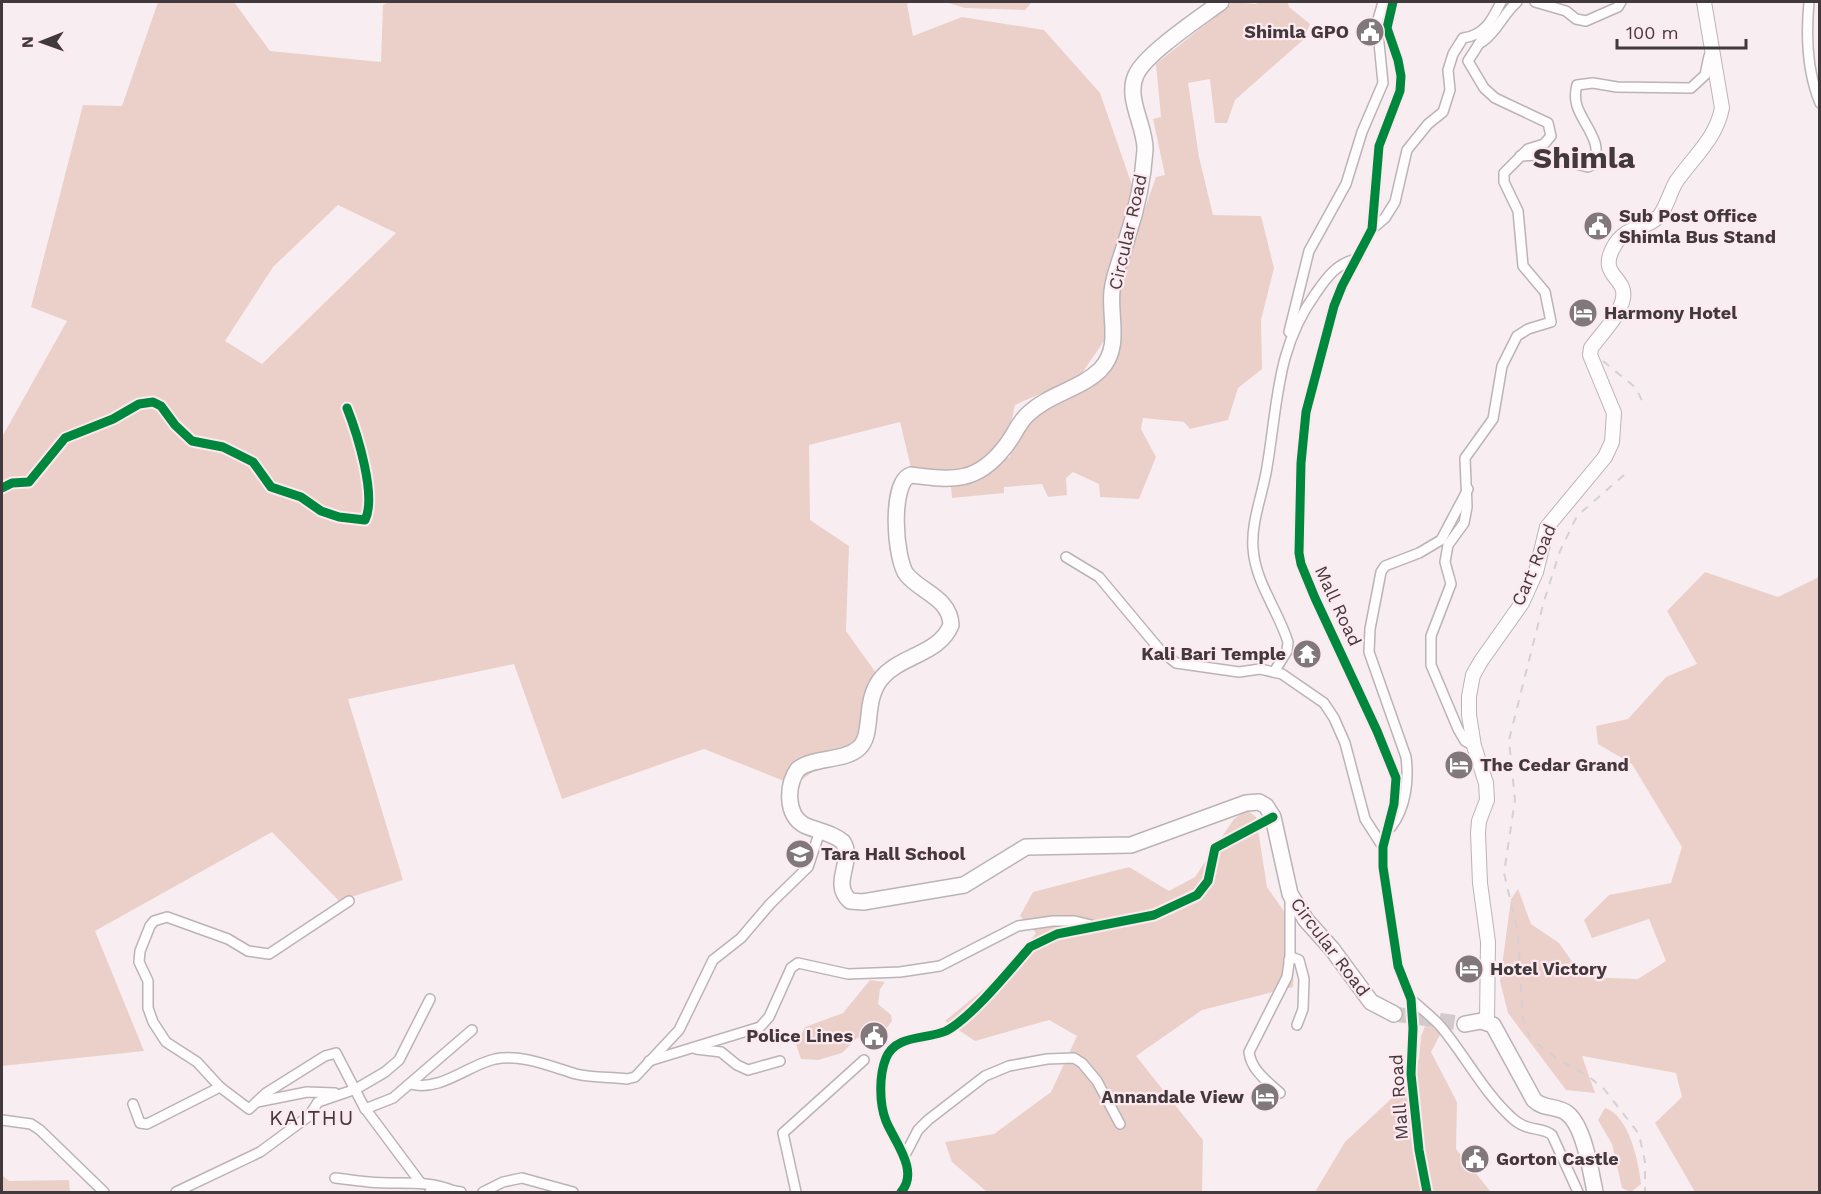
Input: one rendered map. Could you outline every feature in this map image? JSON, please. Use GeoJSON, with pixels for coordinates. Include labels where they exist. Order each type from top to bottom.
{"type":"FeatureCollection","features":[{"type":"Feature","properties":{"kind":"main road","name":"Circular Road"},"geometry":{"type":"LineString","coordinates":[[1221,2],[1149,58],[1136,74],[1133,94],[1145,148],[1139,193],[1112,292],[1114,334],[1106,362],[1086,379],[1039,404],[1018,424],[1003,449],[983,468],[966,478],[946,479],[911,475],[901,482],[896,495],[896,513],[902,565],[907,576],[940,601],[948,611],[951,625],[943,640],[892,669],[879,680],[870,697],[866,738],[856,750],[802,766],[796,772],[790,791],[791,806],[802,824],[839,838],[846,847],[841,884],[844,895],[850,901],[863,903],[964,885],[1026,847],[1131,845],[1252,802],[1266,806],[1274,817],[1290,894],[1306,920],[1332,949],[1371,1002],[1394,1014]]}},
{"type":"Feature","properties":{"kind":"main road","name":"Cart Road"},"geometry":{"type":"LineString","coordinates":[[1487,1022],[1488,942],[1478,846],[1479,821],[1486,800],[1484,777],[1474,746],[1469,715],[1473,675],[1495,639],[1522,603],[1536,572],[1547,527],[1605,457],[1612,442],[1614,413],[1590,355],[1590,348],[1620,308],[1624,296],[1622,287],[1610,272],[1609,256],[1622,235],[1633,228],[1652,222],[1660,214],[1678,179],[1716,130],[1722,108],[1704,2]]}},
{"type":"Feature","properties":{"kind":"main road"},"geometry":{"type":"LineString","coordinates":[[1465,1024],[1487,1022],[1494,1027],[1534,1100],[1541,1105],[1565,1112],[1572,1118],[1589,1160],[1595,1192]]}},
{"type":"Feature","properties":{"kind":"street"},"geometry":{"type":"LineString","coordinates":[[1274,672],[1287,651],[1288,642],[1259,572],[1253,551],[1253,531],[1271,448],[1275,397],[1290,326],[1310,251],[1346,184],[1362,132],[1383,83],[1377,23],[1383,2]]}},
{"type":"Feature","properties":{"kind":"street","name":"Mall Road"},"geometry":{"type":"LineString","coordinates":[[1393,2],[1387,28],[1401,76],[1398,101],[1380,146],[1372,230],[1342,286],[1328,325],[1306,412],[1301,463],[1299,553],[1300,564],[1373,722],[1396,778],[1394,804],[1383,847],[1393,939],[1398,966],[1411,999],[1413,1028],[1411,1074],[1419,1150],[1427,1192]]}},
{"type":"Feature","properties":{"kind":"street"},"geometry":{"type":"LineString","coordinates":[[1372,230],[1385,218],[1395,202],[1407,150],[1428,124],[1443,112],[1450,90],[1448,70],[1453,54],[1463,38],[1470,38],[1492,21],[1501,2]]}},
{"type":"Feature","properties":{"kind":"street"},"geometry":{"type":"LineString","coordinates":[[1480,44],[1493,35],[1498,22],[1517,2]]}},
{"type":"Feature","properties":{"kind":"street"},"geometry":{"type":"LineString","coordinates":[[1535,2],[1566,11],[1576,19],[1586,21],[1618,7],[1621,2]]}},
{"type":"Feature","properties":{"kind":"street"},"geometry":{"type":"LineString","coordinates":[[1809,2],[1806,29],[1814,90],[1820,102]]}},
{"type":"Feature","properties":{"kind":"street"},"geometry":{"type":"LineString","coordinates":[[1474,746],[1465,741],[1458,729],[1431,665],[1431,636],[1451,584],[1445,562],[1448,545],[1464,523],[1468,489],[1465,458],[1492,418],[1502,366],[1517,336],[1528,329],[1551,322],[1545,292],[1523,266],[1518,211],[1504,182],[1504,173],[1528,149],[1544,144],[1551,136],[1548,123],[1506,106],[1484,88],[1468,62],[1480,44],[1486,27]]}},
{"type":"Feature","properties":{"kind":"street"},"geometry":{"type":"LineString","coordinates":[[1520,156],[1540,155],[1588,167],[1596,163],[1596,145],[1576,109],[1574,97],[1577,85],[1593,82],[1617,87],[1690,88],[1705,75],[1712,42]]}},
{"type":"Feature","properties":{"kind":"street"},"geometry":{"type":"LineString","coordinates":[[1287,346],[1303,309],[1321,285],[1337,267],[1357,259]]}},
{"type":"Feature","properties":{"kind":"street"},"geometry":{"type":"LineString","coordinates":[[2,488],[12,483],[30,482],[65,438],[113,419],[139,404],[153,402],[161,406],[175,425],[192,441],[223,447],[253,462],[271,487],[301,497],[321,511],[353,521],[365,520],[369,512],[368,493],[356,433],[347,408]]}},
{"type":"Feature","properties":{"kind":"street"},"geometry":{"type":"LineString","coordinates":[[1387,831],[1401,808],[1408,769],[1406,757],[1369,652],[1370,629],[1381,572],[1385,566],[1419,553],[1441,540],[1468,489]]}},
{"type":"Feature","properties":{"kind":"street"},"geometry":{"type":"LineString","coordinates":[[1066,557],[1099,577],[1160,650],[1176,663],[1239,672],[1260,669],[1274,672],[1314,696],[1334,718],[1345,743],[1365,819],[1383,847]]}},
{"type":"Feature","properties":{"kind":"street"},"geometry":{"type":"LineString","coordinates":[[901,1192],[905,1188],[907,1174],[904,1157],[883,1108],[882,1073],[889,1051],[904,1041],[945,1031],[954,1025],[982,1000],[1030,947],[1040,940],[1057,934],[1154,915],[1197,895],[1208,881],[1215,848],[1274,817]]}},
{"type":"Feature","properties":{"kind":"street"},"geometry":{"type":"LineString","coordinates":[[411,1084],[434,1084],[494,1059],[536,1060],[579,1074],[627,1079],[635,1077],[686,1019],[712,960],[741,938],[763,911],[808,867],[820,831]]}},
{"type":"Feature","properties":{"kind":"street"},"geometry":{"type":"LineString","coordinates":[[1280,1093],[1257,1072],[1250,1059],[1250,1052],[1266,1015],[1278,998],[1287,977],[1290,894]]}},
{"type":"Feature","properties":{"kind":"street"},"geometry":{"type":"LineString","coordinates":[[349,902],[269,954],[248,951],[228,939],[167,917],[160,918],[150,926],[140,951],[139,962],[148,981],[148,1008],[153,1022],[166,1042],[197,1062],[220,1088],[248,1109],[266,1093],[331,1053],[339,1055],[365,1109],[420,1182]]}},
{"type":"Feature","properties":{"kind":"street"},"geometry":{"type":"LineString","coordinates":[[649,1061],[760,1027],[769,1017],[791,968],[798,963],[854,975],[900,972],[940,966],[1018,926],[1053,921],[1075,921],[1100,927]]}},
{"type":"Feature","properties":{"kind":"street"},"geometry":{"type":"LineString","coordinates":[[1289,960],[1294,958],[1299,960],[1304,979],[1303,1009],[1297,1025]]}},
{"type":"Feature","properties":{"kind":"street"},"geometry":{"type":"LineString","coordinates":[[176,1192],[260,1152],[309,1116],[318,1102],[356,1089],[385,1072],[399,1060],[430,999]]}},
{"type":"Feature","properties":{"kind":"street"},"geometry":{"type":"LineString","coordinates":[[1411,999],[1441,1027],[1487,1092],[1510,1117],[1526,1128],[1546,1131],[1552,1135],[1578,1192]]}},
{"type":"Feature","properties":{"kind":"street"},"geometry":{"type":"LineString","coordinates":[[365,1109],[393,1098],[472,1030]]}},
{"type":"Feature","properties":{"kind":"street"},"geometry":{"type":"LineString","coordinates":[[690,1049],[721,1052],[736,1065],[748,1070],[780,1061]]}},
{"type":"Feature","properties":{"kind":"street"},"geometry":{"type":"LineString","coordinates":[[904,1157],[928,1120],[985,1076],[1010,1066],[1047,1059],[1074,1058],[1082,1063],[1096,1081],[1120,1124]]}},
{"type":"Feature","properties":{"kind":"street"},"geometry":{"type":"LineString","coordinates":[[796,1192],[783,1133],[864,1060]]}},
{"type":"Feature","properties":{"kind":"street"},"geometry":{"type":"LineString","coordinates":[[133,1104],[141,1124],[147,1124],[220,1088]]}},
{"type":"Feature","properties":{"kind":"street"},"geometry":{"type":"LineString","coordinates":[[257,1102],[307,1092],[340,1094]]}},
{"type":"Feature","properties":{"kind":"street"},"geometry":{"type":"LineString","coordinates":[[2,1120],[31,1124],[40,1130],[104,1192]]}},
{"type":"Feature","properties":{"kind":"street"},"geometry":{"type":"LineString","coordinates":[[335,1178],[370,1183],[438,1184],[458,1192]]}},
{"type":"Feature","properties":{"kind":"street"},"geometry":{"type":"LineString","coordinates":[[483,1192],[503,1182],[522,1178],[573,1192]]}},
{"type":"Feature","properties":{"kind":"street"},"geometry":{"type":"LineString","coordinates":[[430,1192],[441,1189],[458,1192]]}},
{"type":"Feature","properties":{"kind":"shaded area"},"geometry":{"type":"Polygon","coordinates":[[[158,2],[234,2],[270,51],[381,62],[383,5],[389,2],[909,2],[907,4],[913,36],[962,17],[1044,30],[1100,93],[1134,191],[1106,338],[1080,376],[1015,405],[1005,451],[957,474],[1010,457],[1021,413],[1089,381],[1116,345],[1115,293],[1156,177],[1165,175],[1153,119],[1161,117],[1156,64],[1233,2],[1256,4],[1258,2],[1288,2],[1289,7],[1310,24],[1303,40],[1235,100],[1227,123],[1215,123],[1210,79],[1188,83],[1199,157],[1213,215],[1261,216],[1274,268],[1261,320],[1262,369],[1238,388],[1228,420],[1190,429],[1184,422],[1143,418],[1141,429],[1156,457],[1139,499],[1100,497],[1099,484],[1073,472],[1066,478],[1067,495],[1048,497],[1042,484],[1004,487],[1004,493],[952,498],[950,476],[912,472],[900,422],[809,445],[810,520],[849,546],[846,631],[879,677],[855,742],[794,785],[704,749],[562,799],[514,664],[348,699],[403,880],[339,901],[272,832],[95,931],[144,1051],[2,1066],[2,437],[67,321],[31,307],[83,105],[122,106],[158,2]],[[338,205],[273,267],[225,341],[262,364],[396,233],[338,205]]]}},
{"type":"Feature","properties":{"kind":"shaded area"},"geometry":{"type":"Polygon","coordinates":[[[945,2],[1032,2],[1025,10],[965,8],[945,2]]]}},
{"type":"Feature","properties":{"kind":"shaded area"},"geometry":{"type":"Polygon","coordinates":[[[1705,572],[1778,597],[1819,577],[1819,1192],[1695,1192],[1655,1123],[1682,1097],[1676,1073],[1582,1056],[1595,1093],[1566,1090],[1508,1013],[1500,981],[1511,899],[1518,889],[1531,924],[1559,943],[1583,977],[1638,979],[1666,961],[1649,919],[1592,938],[1584,920],[1609,895],[1671,883],[1682,847],[1632,764],[1598,744],[1596,726],[1628,719],[1666,677],[1697,664],[1667,611],[1705,572]]]}},
{"type":"Feature","properties":{"kind":"shaded area"},"geometry":{"type":"Polygon","coordinates":[[[1247,810],[1256,817],[1267,887],[1295,927],[1293,987],[1202,1010],[1136,1056],[1203,1140],[1202,1192],[987,1192],[952,1162],[945,1142],[994,1134],[1051,1092],[1077,1036],[1049,1020],[975,1041],[945,1021],[1008,969],[1036,933],[1020,916],[1033,892],[1129,867],[1169,891],[1195,877],[1234,819],[1247,810]]]}},
{"type":"Feature","properties":{"kind":"shaded area"},"geometry":{"type":"Polygon","coordinates":[[[870,980],[885,982],[880,989],[878,1004],[891,1015],[892,1021],[886,1029],[857,1038],[842,1053],[818,1060],[801,1059],[796,1044],[805,1027],[843,1013],[870,980]]]}},
{"type":"Feature","properties":{"kind":"shaded area"},"geometry":{"type":"Polygon","coordinates":[[[1427,1021],[1441,1033],[1431,1052],[1457,1102],[1456,1149],[1491,1192],[1315,1192],[1345,1142],[1393,1097],[1404,1076],[1419,1059],[1421,1036],[1427,1021]]]}},
{"type":"Feature","properties":{"kind":"shaded area"},"geometry":{"type":"Polygon","coordinates":[[[1605,1108],[1613,1112],[1620,1120],[1635,1153],[1641,1184],[1631,1192],[1622,1188],[1612,1144],[1598,1120],[1605,1108]]]}},
{"type":"Feature","properties":{"kind":"shaded area"},"geometry":{"type":"Polygon","coordinates":[[[2,1175],[9,1181],[69,1180],[70,1192],[2,1192],[2,1175]]]}},
{"type":"Feature","properties":{"kind":"tunnel"},"geometry":{"type":"LineString","coordinates":[[1394,1014],[1465,1024]]}},
{"type":"Feature","properties":{"kind":"railway"},"geometry":{"type":"LineString","coordinates":[[1603,361],[1636,388],[1644,405]]}},
{"type":"Feature","properties":{"kind":"railway"},"geometry":{"type":"LineString","coordinates":[[1624,475],[1577,516],[1560,551],[1544,601],[1509,740],[1515,800],[1504,873],[1518,933],[1523,1020],[1531,1039],[1604,1089],[1639,1134],[1645,1162],[1645,1192]]}},
{"type":"Feature","properties":{"kind":"cycle path"},"geometry":{"type":"LineString","coordinates":[[1393,2],[1387,28],[1398,60],[1401,76],[1400,91],[1379,146],[1372,229],[1334,306],[1306,412],[1301,463],[1299,553],[1301,564],[1315,598],[1377,731],[1396,778],[1394,804],[1383,847],[1383,867],[1398,966],[1411,999],[1413,1028],[1411,1074],[1419,1150],[1427,1192]]}},
{"type":"Feature","properties":{"kind":"cycle path"},"geometry":{"type":"LineString","coordinates":[[2,488],[12,483],[29,482],[65,438],[113,419],[139,404],[153,402],[161,406],[175,425],[192,441],[223,447],[253,462],[271,487],[301,497],[321,511],[339,517],[365,520],[369,496],[367,481],[356,433],[347,408]]}},
{"type":"Feature","properties":{"kind":"cycle path"},"geometry":{"type":"LineString","coordinates":[[901,1192],[906,1184],[907,1166],[886,1121],[881,1098],[882,1072],[891,1050],[904,1041],[938,1034],[956,1025],[990,992],[1030,947],[1057,934],[1154,915],[1197,895],[1208,881],[1215,848],[1273,817]]}},
{"type":"Feature","properties":{"kind":"place","name":"Shimla GPO"},"geometry":{"type":"Point","coordinates":[1370,32]}},
{"type":"Feature","properties":{"kind":"place","name":"Sub Post Office Shimla Bus Stand"},"geometry":{"type":"Point","coordinates":[1598,226]}},
{"type":"Feature","properties":{"kind":"place","name":"Harmony Hotel"},"geometry":{"type":"Point","coordinates":[1583,313]}},
{"type":"Feature","properties":{"kind":"place","name":"Kali Bari Temple"},"geometry":{"type":"Point","coordinates":[1307,654]}},
{"type":"Feature","properties":{"kind":"place","name":"The Cedar Grand"},"geometry":{"type":"Point","coordinates":[1459,765]}},
{"type":"Feature","properties":{"kind":"place","name":"Tara Hall School"},"geometry":{"type":"Point","coordinates":[800,854]}},
{"type":"Feature","properties":{"kind":"place","name":"Hotel Victory"},"geometry":{"type":"Point","coordinates":[1469,969]}},
{"type":"Feature","properties":{"kind":"place","name":"Police Lines"},"geometry":{"type":"Point","coordinates":[874,1036]}},
{"type":"Feature","properties":{"kind":"place","name":"Annandale View"},"geometry":{"type":"Point","coordinates":[1265,1097]}},
{"type":"Feature","properties":{"kind":"place","name":"Gorton Castle"},"geometry":{"type":"Point","coordinates":[1475,1159]}},
{"type":"Feature","properties":{"kind":"district","name":"Shimla"},"geometry":{"type":"Point","coordinates":[1584,158]}},
{"type":"Feature","properties":{"kind":"district","name":"KAITHU"},"geometry":{"type":"Point","coordinates":[312,1118]}}]}
